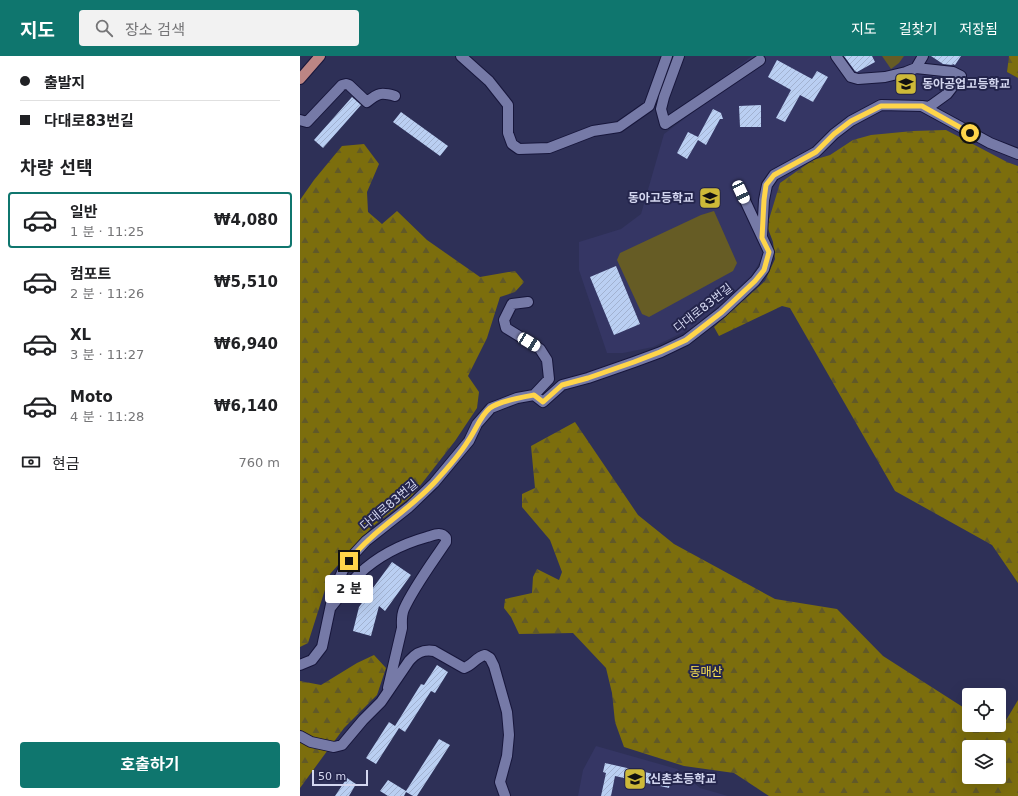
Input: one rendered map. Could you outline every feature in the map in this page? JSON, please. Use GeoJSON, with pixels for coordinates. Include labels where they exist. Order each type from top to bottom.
{"type":"FeatureCollection","features":[{"type":"Feature","properties":{"kind":"main road"},"geometry":{"type":"LineString","coordinates":[[300,79],[320,56]]}},
{"type":"Feature","properties":{"kind":"street"},"geometry":{"type":"LineString","coordinates":[[461,56],[489,81],[508,105],[508,133],[512,144],[519,149],[549,148],[593,131],[619,127],[649,106],[667,56]]}},
{"type":"Feature","properties":{"kind":"street"},"geometry":{"type":"LineString","coordinates":[[470,63],[479,56]]}},
{"type":"Feature","properties":{"kind":"street"},"geometry":{"type":"LineString","coordinates":[[679,56],[661,109],[665,124],[760,60]]}},
{"type":"Feature","properties":{"kind":"street"},"geometry":{"type":"LineString","coordinates":[[762,238],[766,185],[774,175],[816,152],[834,134],[851,121],[881,106],[929,107],[948,94],[961,76],[953,72],[916,68],[885,77],[858,79],[851,77],[836,56]]}},
{"type":"Feature","properties":{"kind":"street"},"geometry":{"type":"LineString","coordinates":[[916,68],[923,56]]}},
{"type":"Feature","properties":{"kind":"street"},"geometry":{"type":"LineString","coordinates":[[300,120],[307,122],[342,85],[349,85],[367,102],[374,96],[382,93],[395,96]]}},
{"type":"Feature","properties":{"kind":"street"},"geometry":{"type":"LineString","coordinates":[[922,106],[990,144],[1018,154]]}},
{"type":"Feature","properties":{"kind":"street"},"geometry":{"type":"LineString","coordinates":[[741,192],[762,238]]}},
{"type":"Feature","properties":{"kind":"street","name":"다대로83번길"},"geometry":{"type":"LineString","coordinates":[[300,665],[312,660],[322,647],[334,590],[344,568],[354,554],[370,537],[409,507],[434,482],[468,441],[477,424],[491,408],[517,398],[534,395],[543,402],[562,385],[588,378],[634,362],[686,340],[722,312],[755,281],[764,270],[769,252],[762,238]]}},
{"type":"Feature","properties":{"kind":"street"},"geometry":{"type":"LineString","coordinates":[[528,302],[512,304],[504,320],[506,328],[540,349],[547,360],[549,379],[534,395]]}},
{"type":"Feature","properties":{"kind":"street"},"geometry":{"type":"LineString","coordinates":[[330,609],[359,574],[377,559],[396,548],[419,539],[444,534],[446,542],[404,610],[402,628],[387,693]]}},
{"type":"Feature","properties":{"kind":"street"},"geometry":{"type":"LineString","coordinates":[[300,736],[311,742],[334,747],[342,745],[363,720],[381,702],[409,660],[422,651],[434,651],[464,668],[468,667],[479,656],[485,655],[490,658],[494,666],[507,712],[509,735],[507,756],[500,782],[504,796]]}},
{"type":"Feature","properties":{"kind":"shaded area","name":"동아고등학교"},"geometry":{"type":"Polygon","coordinates":[[[752,56],[1009,56],[1007,72],[1018,78],[1018,166],[1007,162],[853,141],[830,155],[813,160],[767,226],[770,246],[751,276],[696,326],[653,347],[623,353],[607,353],[579,270],[579,242],[621,229],[641,214],[664,134],[700,107],[707,89],[752,56]]]}},
{"type":"Feature","properties":{"kind":"shaded area"},"geometry":{"type":"Polygon","coordinates":[[[882,56],[904,56],[899,63],[891,69],[882,56]]]}},
{"type":"Feature","properties":{"kind":"shaded area"},"geometry":{"type":"Polygon","coordinates":[[[714,211],[737,263],[733,271],[649,317],[642,314],[617,260],[620,253],[701,215],[714,211]]]}},
{"type":"Feature","properties":{"kind":"shaded area","name":"신촌초등학교"},"geometry":{"type":"Polygon","coordinates":[[[596,746],[677,769],[700,788],[728,796],[578,796],[583,770],[596,746]]]}},
{"type":"Feature","properties":{"kind":"green space"},"geometry":{"type":"Polygon","coordinates":[[[1009,56],[1018,56],[1018,78],[1007,72],[1009,56]]]}},
{"type":"Feature","properties":{"kind":"green space"},"geometry":{"type":"Polygon","coordinates":[[[946,130],[1007,162],[1018,166],[1018,583],[992,545],[895,491],[790,308],[782,306],[719,336],[714,327],[765,281],[775,259],[773,242],[767,226],[780,183],[813,160],[830,155],[853,140],[871,135],[946,130]]]}},
{"type":"Feature","properties":{"kind":"green space"},"geometry":{"type":"Polygon","coordinates":[[[364,144],[379,164],[367,192],[368,212],[382,224],[397,211],[427,240],[480,277],[515,271],[524,282],[515,292],[500,297],[487,338],[468,376],[479,392],[477,408],[455,441],[412,496],[372,527],[330,574],[308,643],[300,647],[300,200],[314,180],[342,146],[364,144]]]}},
{"type":"Feature","properties":{"kind":"green space","name":"동매산"},"geometry":{"type":"Polygon","coordinates":[[[575,422],[638,515],[674,544],[775,599],[837,609],[883,656],[962,707],[962,732],[1006,732],[1006,720],[1018,700],[1018,796],[769,796],[734,773],[684,766],[624,747],[615,722],[612,693],[606,668],[573,633],[519,634],[511,617],[504,608],[505,599],[532,593],[533,577],[537,569],[559,580],[562,572],[550,540],[522,507],[522,494],[535,488],[531,446],[575,422]]]}},
{"type":"Feature","properties":{"kind":"green space"},"geometry":{"type":"Polygon","coordinates":[[[374,655],[386,668],[377,695],[344,728],[300,788],[300,681],[321,685],[357,663],[374,655]]]}},
{"type":"Feature","properties":{"kind":"building"},"geometry":{"type":"Polygon","coordinates":[[[844,56],[872,56],[875,62],[857,72],[844,56]]]}},
{"type":"Feature","properties":{"kind":"building"},"geometry":{"type":"Polygon","coordinates":[[[931,56],[961,56],[955,65],[952,65],[943,64],[931,56]]]}},
{"type":"Feature","properties":{"kind":"building"},"geometry":{"type":"Polygon","coordinates":[[[777,60],[812,79],[817,71],[828,77],[813,102],[800,95],[785,122],[776,118],[791,90],[768,77],[777,60]]]}},
{"type":"Feature","properties":{"kind":"building"},"geometry":{"type":"Polygon","coordinates":[[[352,97],[361,105],[323,148],[314,140],[352,97]]]}},
{"type":"Feature","properties":{"kind":"building"},"geometry":{"type":"Polygon","coordinates":[[[761,105],[761,127],[740,127],[739,106],[761,105]]]}},
{"type":"Feature","properties":{"kind":"building"},"geometry":{"type":"Polygon","coordinates":[[[713,109],[721,113],[723,119],[720,119],[706,145],[698,140],[687,159],[677,153],[688,132],[698,137],[713,109]]]}},
{"type":"Feature","properties":{"kind":"building"},"geometry":{"type":"Polygon","coordinates":[[[401,112],[448,146],[440,156],[393,122],[401,112]]]}},
{"type":"Feature","properties":{"kind":"building"},"geometry":{"type":"Polygon","coordinates":[[[616,266],[640,324],[614,335],[590,277],[616,266]]]}},
{"type":"Feature","properties":{"kind":"building"},"geometry":{"type":"Polygon","coordinates":[[[392,562],[411,575],[385,611],[379,606],[371,636],[353,631],[359,607],[392,562]]]}},
{"type":"Feature","properties":{"kind":"building"},"geometry":{"type":"Polygon","coordinates":[[[437,665],[448,672],[435,693],[431,691],[405,732],[399,728],[376,764],[366,758],[389,722],[395,726],[421,684],[424,685],[437,665]]]}},
{"type":"Feature","properties":{"kind":"building"},"geometry":{"type":"Polygon","coordinates":[[[439,739],[450,745],[417,796],[413,796],[406,792],[404,796],[388,796],[380,791],[388,780],[406,791],[439,739]]]}},
{"type":"Feature","properties":{"kind":"building"},"geometry":{"type":"Polygon","coordinates":[[[605,763],[671,778],[669,788],[615,776],[611,796],[601,796],[606,773],[603,772],[605,763]]]}},
{"type":"Feature","properties":{"kind":"building"},"geometry":{"type":"Polygon","coordinates":[[[347,778],[356,784],[349,796],[335,796],[347,778]]]}},
{"type":"Feature","properties":{"kind":"place","name":"동아공업고등학교"},"geometry":{"type":"Point","coordinates":[906,84]}},
{"type":"Feature","properties":{"kind":"place","name":"동아고등학교"},"geometry":{"type":"Point","coordinates":[710,198]}},
{"type":"Feature","properties":{"kind":"place","name":"신촌초등학교"},"geometry":{"type":"Point","coordinates":[635,779]}},
{"type":"Feature","properties":{"kind":"route"},"geometry":{"type":"LineString","coordinates":[[349,561],[366,541],[409,507],[434,482],[468,441],[477,424],[491,408],[517,398],[534,395],[543,402],[562,385],[588,378],[634,362],[686,340],[722,312],[755,281],[764,270],[769,252],[762,238],[766,185],[774,175],[816,152],[834,134],[851,121],[881,106],[922,106],[970,133]]}}]}
